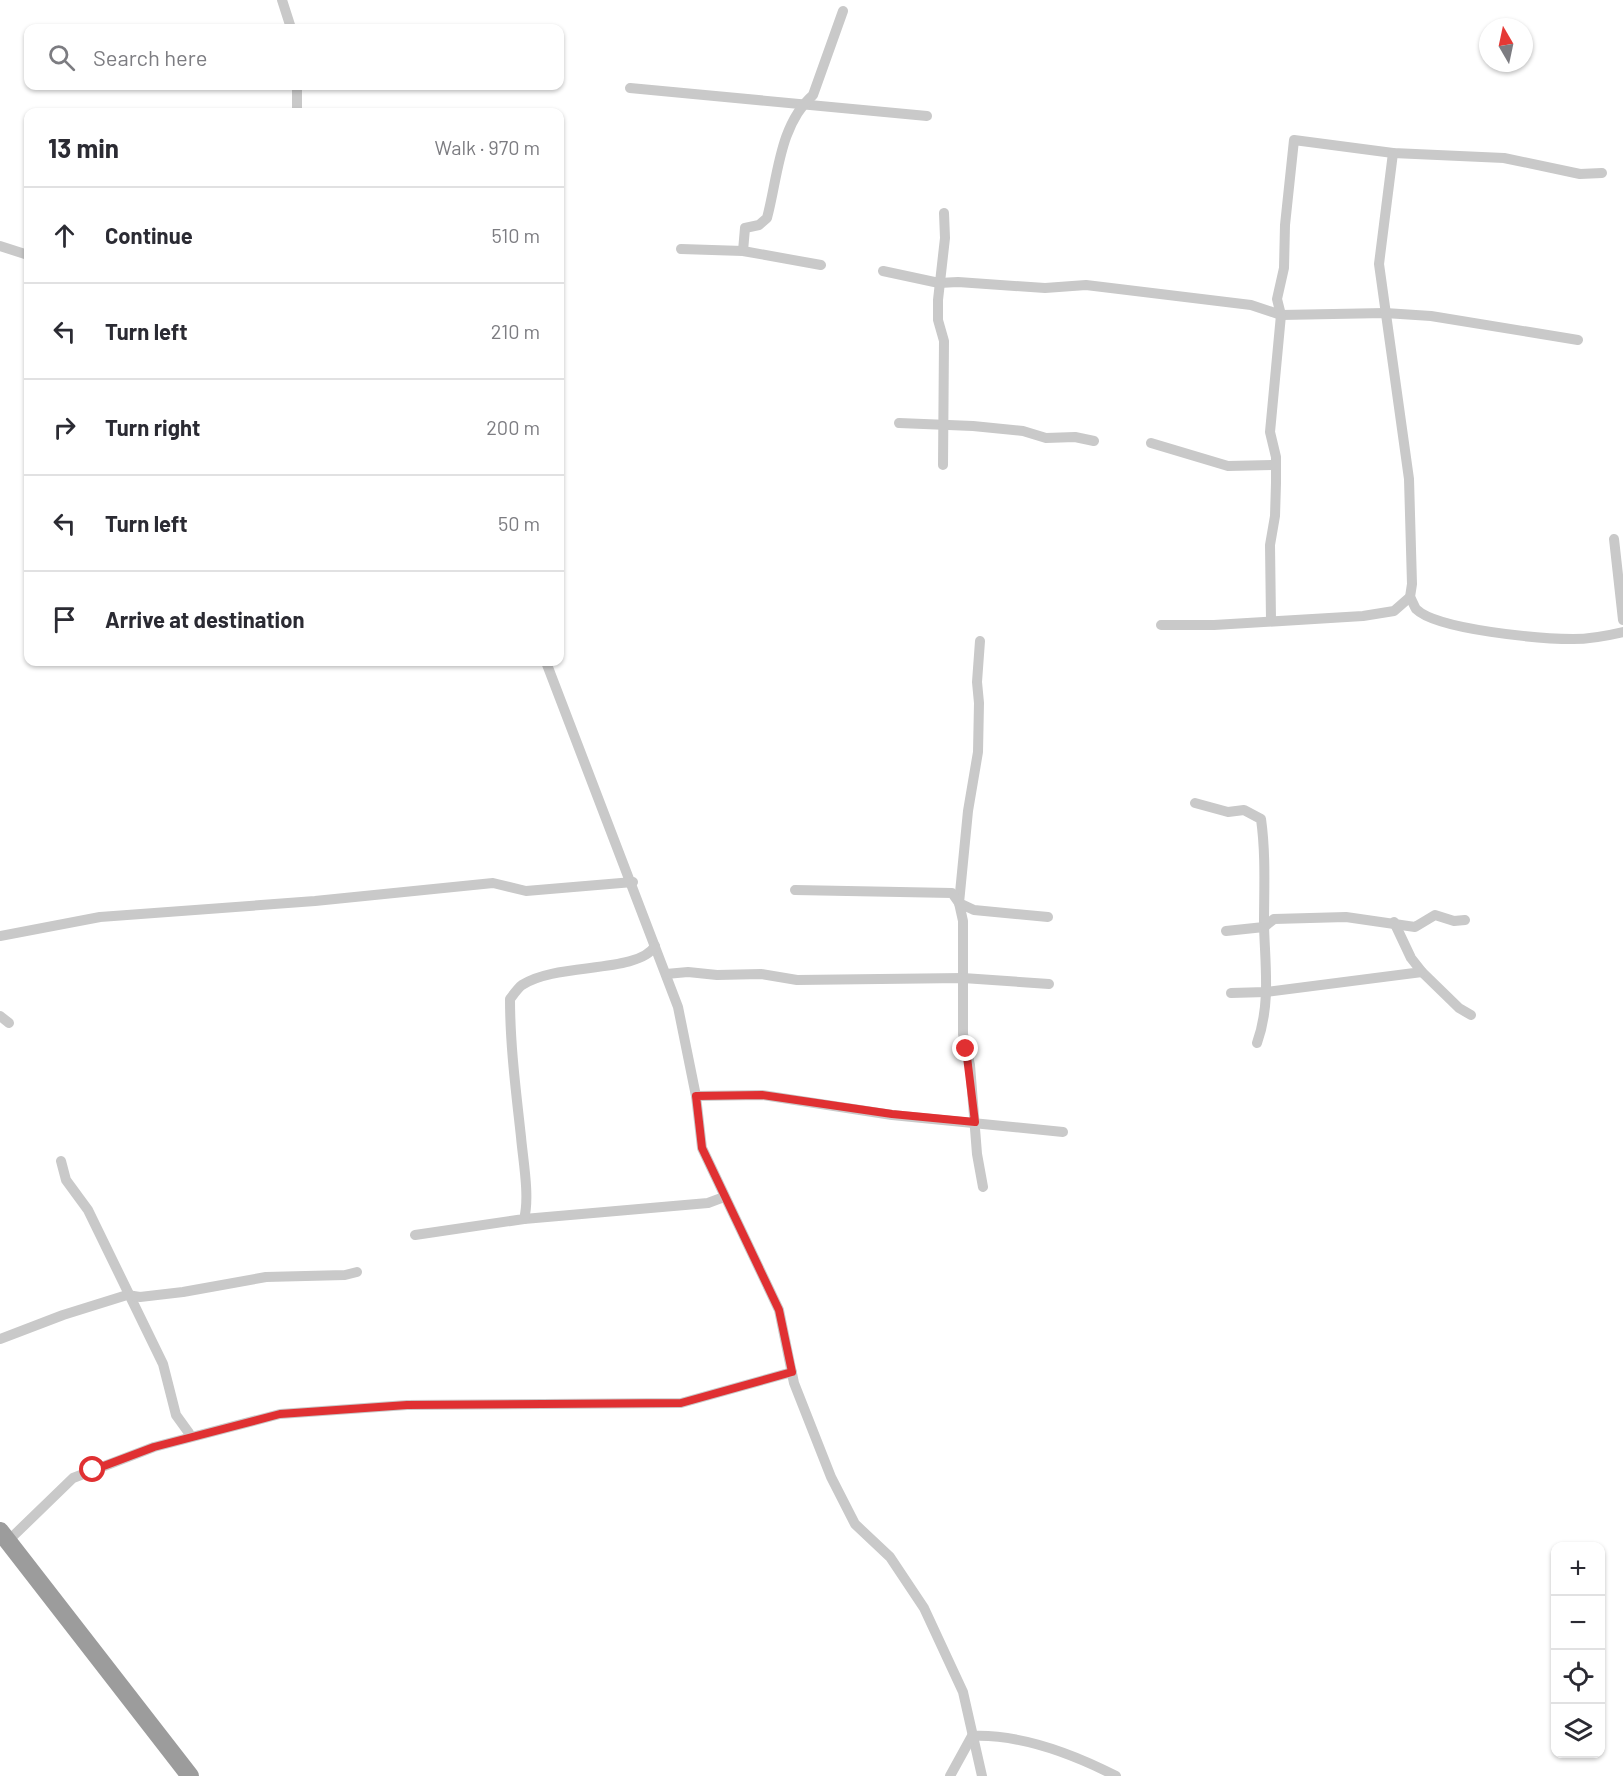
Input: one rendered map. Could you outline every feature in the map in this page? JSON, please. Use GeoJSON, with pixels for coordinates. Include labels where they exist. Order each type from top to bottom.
{"type":"FeatureCollection","features":[{"type":"Feature","properties":{"kind":"highway"},"geometry":{"type":"LineString","coordinates":[[4,1536],[190,1776]]}},
{"type":"Feature","properties":{"kind":"street"},"geometry":{"type":"LineString","coordinates":[[282,0],[290,24]]}},
{"type":"Feature","properties":{"kind":"street"},"geometry":{"type":"LineString","coordinates":[[743,251],[745,228],[759,225],[767,218],[790,127],[802,105],[813,95],[843,11]]}},
{"type":"Feature","properties":{"kind":"street"},"geometry":{"type":"LineString","coordinates":[[630,88],[927,116]]}},
{"type":"Feature","properties":{"kind":"street"},"geometry":{"type":"LineString","coordinates":[[297,90],[297,108]]}},
{"type":"Feature","properties":{"kind":"street"},"geometry":{"type":"LineString","coordinates":[[1271,620],[1270,546],[1275,516],[1276,465],[1270,432],[1281,315],[1277,299],[1284,268],[1285,225],[1294,140],[1393,153],[1504,158],[1580,174],[1602,172]]}},
{"type":"Feature","properties":{"kind":"street"},"geometry":{"type":"LineString","coordinates":[[1393,153],[1379,264],[1409,479],[1412,584],[1410,597],[1416,609],[1447,623],[1530,637],[1574,639],[1623,632]]}},
{"type":"Feature","properties":{"kind":"street"},"geometry":{"type":"LineString","coordinates":[[943,465],[944,341],[938,320],[939,283],[945,238],[944,213]]}},
{"type":"Feature","properties":{"kind":"street"},"geometry":{"type":"LineString","coordinates":[[0,246],[24,254]]}},
{"type":"Feature","properties":{"kind":"street"},"geometry":{"type":"LineString","coordinates":[[681,249],[743,251],[820,265]]}},
{"type":"Feature","properties":{"kind":"street"},"geometry":{"type":"LineString","coordinates":[[883,271],[939,283],[958,282],[1046,288],[1086,285],[1251,305],[1281,315],[1385,313],[1431,316],[1578,340]]}},
{"type":"Feature","properties":{"kind":"street"},"geometry":{"type":"LineString","coordinates":[[899,423],[984,427],[1023,431],[1046,438],[1075,437],[1094,441]]}},
{"type":"Feature","properties":{"kind":"street"},"geometry":{"type":"LineString","coordinates":[[1151,443],[1228,466],[1276,465]]}},
{"type":"Feature","properties":{"kind":"street"},"geometry":{"type":"LineString","coordinates":[[1614,540],[1622,586],[1620,608],[1623,620]]}},
{"type":"Feature","properties":{"kind":"street"},"geometry":{"type":"LineString","coordinates":[[1161,625],[1316,620],[1394,611],[1410,597]]}},
{"type":"Feature","properties":{"kind":"street"},"geometry":{"type":"LineString","coordinates":[[980,641],[977,682],[978,752],[968,810],[960,903],[963,921],[963,1034],[970,1065],[983,1186]]}},
{"type":"Feature","properties":{"kind":"street"},"geometry":{"type":"LineString","coordinates":[[548,666],[633,882],[678,1007],[696,1096],[702,1148],[779,1310],[792,1372],[831,1477],[855,1524],[890,1557],[924,1608],[963,1692],[982,1776]]}},
{"type":"Feature","properties":{"kind":"street"},"geometry":{"type":"LineString","coordinates":[[1195,803],[1228,812],[1244,810],[1261,819],[1266,876],[1264,927],[1267,947],[1266,992],[1262,1028],[1257,1043]]}},
{"type":"Feature","properties":{"kind":"street"},"geometry":{"type":"LineString","coordinates":[[0,936],[100,917],[315,901],[493,883],[526,891],[633,882]]}},
{"type":"Feature","properties":{"kind":"street"},"geometry":{"type":"LineString","coordinates":[[795,890],[952,893],[960,903],[974,910],[1047,917]]}},
{"type":"Feature","properties":{"kind":"street"},"geometry":{"type":"LineString","coordinates":[[1226,931],[1264,927],[1274,919],[1346,917],[1394,922],[1414,927],[1435,915],[1454,921],[1464,920]]}},
{"type":"Feature","properties":{"kind":"street"},"geometry":{"type":"LineString","coordinates":[[1394,922],[1411,958],[1422,972],[1460,1008],[1472,1015]]}},
{"type":"Feature","properties":{"kind":"street"},"geometry":{"type":"LineString","coordinates":[[524,1219],[526,1211],[525,1167],[510,1029],[510,999],[522,985],[545,975],[584,966],[607,967],[638,960],[650,956],[656,946]]}},
{"type":"Feature","properties":{"kind":"street"},"geometry":{"type":"LineString","coordinates":[[666,974],[688,972],[717,975],[761,974],[807,980],[963,978],[1049,984]]}},
{"type":"Feature","properties":{"kind":"street"},"geometry":{"type":"LineString","coordinates":[[1231,993],[1266,992],[1422,972]]}},
{"type":"Feature","properties":{"kind":"street"},"geometry":{"type":"LineString","coordinates":[[696,1096],[762,1095],[892,1114],[1063,1132]]}},
{"type":"Feature","properties":{"kind":"street"},"geometry":{"type":"LineString","coordinates":[[61,1161],[66,1180],[88,1210],[127,1295],[163,1364],[176,1415],[189,1433]]}},
{"type":"Feature","properties":{"kind":"street"},"geometry":{"type":"LineString","coordinates":[[415,1234],[524,1219],[708,1203],[724,1197]]}},
{"type":"Feature","properties":{"kind":"street"},"geometry":{"type":"LineString","coordinates":[[0,1339],[63,1314],[127,1295],[140,1297],[183,1292],[266,1277],[345,1275],[357,1272]]}},
{"type":"Feature","properties":{"kind":"street"},"geometry":{"type":"LineString","coordinates":[[4,1536],[73,1478],[154,1447],[280,1414],[407,1405],[681,1403],[792,1372]]}},
{"type":"Feature","properties":{"kind":"street"},"geometry":{"type":"LineString","coordinates":[[972,1736],[992,1735],[1025,1743],[1087,1761],[1116,1776]]}},
{"type":"Feature","properties":{"kind":"street"},"geometry":{"type":"LineString","coordinates":[[950,1776],[972,1736]]}},
{"type":"Feature","properties":{"kind":"route"},"geometry":{"type":"LineString","coordinates":[[93,1470],[154,1447],[280,1414],[407,1405],[681,1403],[792,1372],[779,1310],[702,1148],[696,1096],[762,1095],[931,1119],[975,1122],[970,1065],[966,1049]]}}]}
